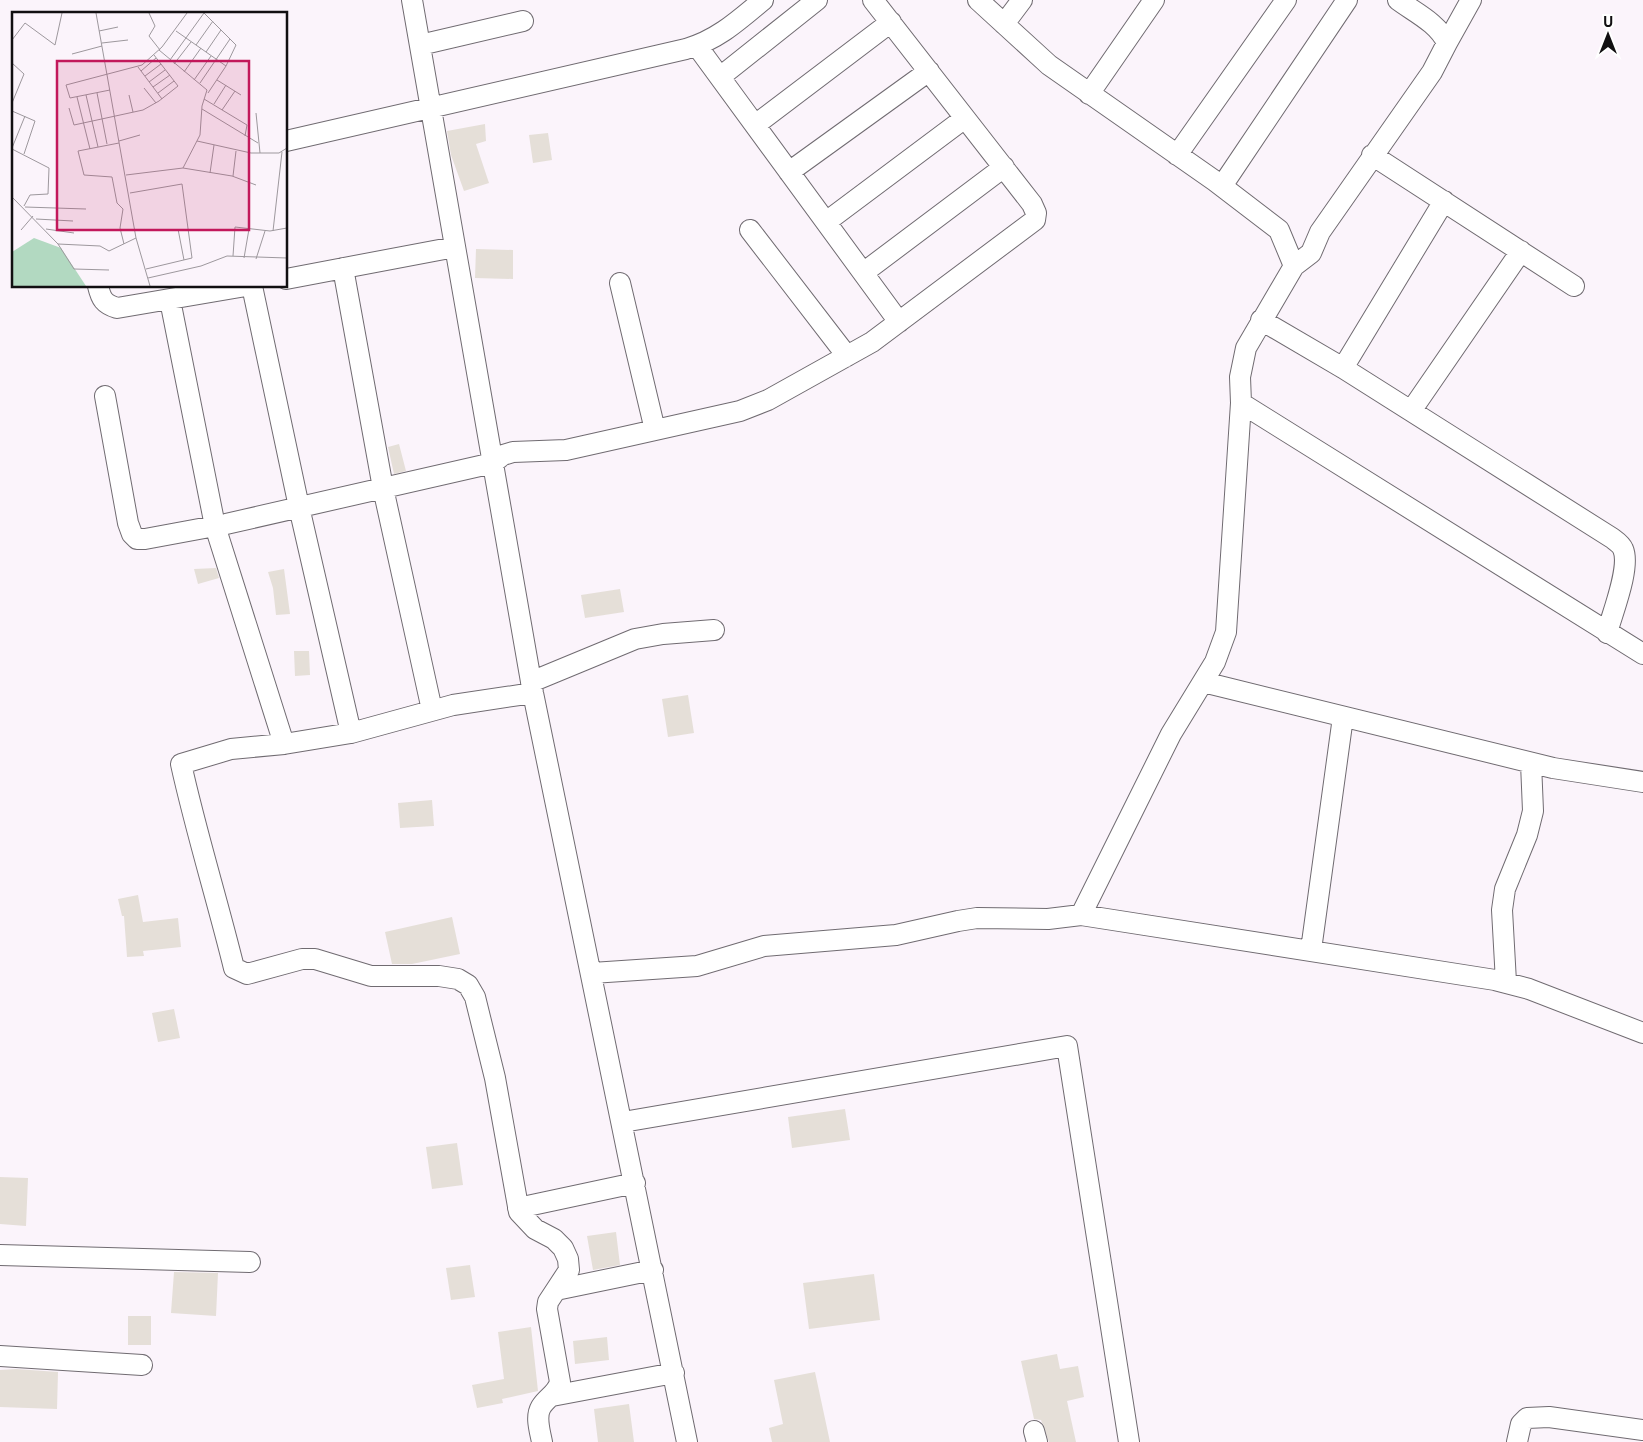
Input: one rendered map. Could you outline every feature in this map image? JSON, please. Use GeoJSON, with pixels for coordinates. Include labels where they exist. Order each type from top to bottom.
{"type":"FeatureCollection","features":[{"type":"Feature","properties":{"kind":"street"},"geometry":{"type":"LineString","coordinates":[[412,0],[532,688],[623,1122],[687,1442]]}},
{"type":"Feature","properties":{"kind":"street"},"geometry":{"type":"LineString","coordinates":[[288,141],[697,46],[725,32],[763,0]]}},
{"type":"Feature","properties":{"kind":"street"},"geometry":{"type":"LineString","coordinates":[[720,77],[817,0]]}},
{"type":"Feature","properties":{"kind":"street"},"geometry":{"type":"LineString","coordinates":[[105,396],[128,522],[132,534],[137,539],[215,526],[493,463],[503,455],[513,452],[566,450],[740,411],[768,400],[872,342],[1035,220],[1036,213],[1032,204],[873,0]]}},
{"type":"Feature","properties":{"kind":"street"},"geometry":{"type":"LineString","coordinates":[[978,0],[1049,66],[1222,186],[1279,230],[1294,266]]}},
{"type":"Feature","properties":{"kind":"street"},"geometry":{"type":"LineString","coordinates":[[1004,24],[1022,0]]}},
{"type":"Feature","properties":{"kind":"street"},"geometry":{"type":"LineString","coordinates":[[1090,94],[1154,0]]}},
{"type":"Feature","properties":{"kind":"street"},"geometry":{"type":"LineString","coordinates":[[1177,155],[1286,0]]}},
{"type":"Feature","properties":{"kind":"street"},"geometry":{"type":"LineString","coordinates":[[1222,186],[1347,0]]}},
{"type":"Feature","properties":{"kind":"street"},"geometry":{"type":"LineString","coordinates":[[1398,0],[1430,22],[1447,43]]}},
{"type":"Feature","properties":{"kind":"street"},"geometry":{"type":"LineString","coordinates":[[1081,915],[1171,734],[1215,662],[1226,632],[1241,403],[1240,377],[1246,348],[1294,266],[1311,253],[1320,232],[1372,155],[1432,72],[1470,0]]}},
{"type":"Feature","properties":{"kind":"street"},"geometry":{"type":"LineString","coordinates":[[420,45],[523,21]]}},
{"type":"Feature","properties":{"kind":"street"},"geometry":{"type":"LineString","coordinates":[[755,125],[890,22]]}},
{"type":"Feature","properties":{"kind":"street"},"geometry":{"type":"LineString","coordinates":[[697,46],[899,322]]}},
{"type":"Feature","properties":{"kind":"street"},"geometry":{"type":"LineString","coordinates":[[789,172],[928,71]]}},
{"type":"Feature","properties":{"kind":"street"},"geometry":{"type":"LineString","coordinates":[[826,222],[965,118]]}},
{"type":"Feature","properties":{"kind":"street"},"geometry":{"type":"LineString","coordinates":[[1372,155],[1574,286]]}},
{"type":"Feature","properties":{"kind":"street"},"geometry":{"type":"LineString","coordinates":[[863,273],[1004,167]]}},
{"type":"Feature","properties":{"kind":"street"},"geometry":{"type":"LineString","coordinates":[[1343,368],[1444,201]]}},
{"type":"Feature","properties":{"kind":"street"},"geometry":{"type":"LineString","coordinates":[[750,230],[847,356]]}},
{"type":"Feature","properties":{"kind":"street"},"geometry":{"type":"LineString","coordinates":[[288,279],[455,248]]}},
{"type":"Feature","properties":{"kind":"street"},"geometry":{"type":"LineString","coordinates":[[1411,411],[1520,251]]}},
{"type":"Feature","properties":{"kind":"street"},"geometry":{"type":"LineString","coordinates":[[343,268],[383,488],[432,710]]}},
{"type":"Feature","properties":{"kind":"street"},"geometry":{"type":"LineString","coordinates":[[620,283],[655,430]]}},
{"type":"Feature","properties":{"kind":"street"},"geometry":{"type":"LineString","coordinates":[[98,288],[101,298],[108,305],[117,308],[235,288]]}},
{"type":"Feature","properties":{"kind":"street"},"geometry":{"type":"LineString","coordinates":[[252,288],[298,507],[351,733]]}},
{"type":"Feature","properties":{"kind":"street"},"geometry":{"type":"LineString","coordinates":[[170,300],[215,526],[284,744]]}},
{"type":"Feature","properties":{"kind":"street"},"geometry":{"type":"LineString","coordinates":[[1261,320],[1343,368],[1612,538],[1623,547],[1626,558],[1607,633]]}},
{"type":"Feature","properties":{"kind":"street"},"geometry":{"type":"LineString","coordinates":[[1241,403],[1643,654]]}},
{"type":"Feature","properties":{"kind":"street"},"geometry":{"type":"LineString","coordinates":[[542,1442],[539,1414],[541,1408],[558,1389],[560,1372],[547,1316],[548,1302],[569,1270],[568,1259],[563,1248],[554,1239],[527,1223],[518,1208],[495,1078],[475,997],[468,985],[458,979],[439,976],[371,976],[315,958],[302,958],[247,974],[234,968],[214,885],[194,820],[181,764],[231,749],[284,744],[351,733],[432,710],[532,688],[635,639],[663,634],[714,630]]}},
{"type":"Feature","properties":{"kind":"street"},"geometry":{"type":"LineString","coordinates":[[1202,682],[1531,763],[1643,782]]}},
{"type":"Feature","properties":{"kind":"street"},"geometry":{"type":"LineString","coordinates":[[1311,950],[1343,717]]}},
{"type":"Feature","properties":{"kind":"street"},"geometry":{"type":"LineString","coordinates":[[1506,982],[1502,910],[1505,889],[1527,835],[1533,811],[1531,763]]}},
{"type":"Feature","properties":{"kind":"street"},"geometry":{"type":"LineString","coordinates":[[592,973],[697,966],[764,946],[896,935],[968,920],[1048,919],[1081,915],[1506,982],[1643,1033]]}},
{"type":"Feature","properties":{"kind":"street"},"geometry":{"type":"LineString","coordinates":[[623,1122],[1067,1046],[1129,1442]]}},
{"type":"Feature","properties":{"kind":"street"},"geometry":{"type":"LineString","coordinates":[[518,1208],[635,1183]]}},
{"type":"Feature","properties":{"kind":"street"},"geometry":{"type":"LineString","coordinates":[[0,1255],[250,1262]]}},
{"type":"Feature","properties":{"kind":"street"},"geometry":{"type":"LineString","coordinates":[[556,1290],[653,1270]]}},
{"type":"Feature","properties":{"kind":"street"},"geometry":{"type":"LineString","coordinates":[[0,1356],[142,1365]]}},
{"type":"Feature","properties":{"kind":"street"},"geometry":{"type":"LineString","coordinates":[[552,1396],[674,1373]]}},
{"type":"Feature","properties":{"kind":"street"},"geometry":{"type":"LineString","coordinates":[[1517,1442],[1521,1424],[1527,1418],[1548,1417],[1643,1430],[1640,1442]]}},
{"type":"Feature","properties":{"kind":"building"},"geometry":{"type":"Polygon","coordinates":[[[485,124],[486,141],[476,144],[489,183],[464,191],[451,155],[447,131],[485,124]]]}},
{"type":"Feature","properties":{"kind":"building"},"geometry":{"type":"Polygon","coordinates":[[[548,133],[552,160],[533,163],[529,135],[548,133]]]}},
{"type":"Feature","properties":{"kind":"building"},"geometry":{"type":"Polygon","coordinates":[[[476,249],[513,250],[513,279],[475,278],[476,249]]]}},
{"type":"Feature","properties":{"kind":"building"},"geometry":{"type":"Polygon","coordinates":[[[399,444],[406,471],[394,474],[388,447],[399,444]]]}},
{"type":"Feature","properties":{"kind":"building"},"geometry":{"type":"Polygon","coordinates":[[[216,568],[219,578],[198,584],[194,569],[216,568]]]}},
{"type":"Feature","properties":{"kind":"building"},"geometry":{"type":"Polygon","coordinates":[[[284,569],[290,614],[276,615],[273,588],[268,572],[284,569]]]}},
{"type":"Feature","properties":{"kind":"building"},"geometry":{"type":"Polygon","coordinates":[[[620,589],[624,612],[585,618],[581,595],[620,589]]]}},
{"type":"Feature","properties":{"kind":"building"},"geometry":{"type":"Polygon","coordinates":[[[294,651],[309,651],[310,675],[295,676],[294,651]]]}},
{"type":"Feature","properties":{"kind":"building"},"geometry":{"type":"Polygon","coordinates":[[[688,695],[694,733],[668,737],[662,699],[688,695]]]}},
{"type":"Feature","properties":{"kind":"building"},"geometry":{"type":"Polygon","coordinates":[[[432,800],[434,826],[400,828],[398,803],[432,800]]]}},
{"type":"Feature","properties":{"kind":"building"},"geometry":{"type":"Polygon","coordinates":[[[138,895],[143,922],[178,918],[181,947],[143,951],[144,956],[127,957],[124,916],[122,916],[118,899],[138,895]]]}},
{"type":"Feature","properties":{"kind":"building"},"geometry":{"type":"Polygon","coordinates":[[[452,917],[460,954],[412,964],[392,964],[385,932],[452,917]]]}},
{"type":"Feature","properties":{"kind":"building"},"geometry":{"type":"Polygon","coordinates":[[[174,1009],[180,1038],[158,1042],[152,1013],[174,1009]]]}},
{"type":"Feature","properties":{"kind":"building"},"geometry":{"type":"Polygon","coordinates":[[[845,1109],[850,1140],[792,1148],[788,1117],[845,1109]]]}},
{"type":"Feature","properties":{"kind":"building"},"geometry":{"type":"Polygon","coordinates":[[[457,1143],[463,1185],[432,1189],[426,1147],[457,1143]]]}},
{"type":"Feature","properties":{"kind":"building"},"geometry":{"type":"Polygon","coordinates":[[[0,1177],[28,1178],[26,1226],[0,1224],[0,1177]]]}},
{"type":"Feature","properties":{"kind":"building"},"geometry":{"type":"Polygon","coordinates":[[[616,1232],[620,1265],[593,1270],[587,1236],[616,1232]]]}},
{"type":"Feature","properties":{"kind":"building"},"geometry":{"type":"Polygon","coordinates":[[[470,1265],[475,1297],[451,1300],[446,1268],[470,1265]]]}},
{"type":"Feature","properties":{"kind":"building"},"geometry":{"type":"Polygon","coordinates":[[[174,1272],[218,1273],[216,1316],[171,1313],[174,1272]]]}},
{"type":"Feature","properties":{"kind":"building"},"geometry":{"type":"Polygon","coordinates":[[[874,1274],[880,1320],[809,1329],[803,1283],[874,1274]]]}},
{"type":"Feature","properties":{"kind":"building"},"geometry":{"type":"Polygon","coordinates":[[[128,1316],[151,1316],[151,1345],[128,1345],[128,1316]]]}},
{"type":"Feature","properties":{"kind":"building"},"geometry":{"type":"Polygon","coordinates":[[[531,1327],[538,1391],[502,1399],[503,1403],[477,1408],[472,1385],[504,1379],[498,1332],[531,1327]]]}},
{"type":"Feature","properties":{"kind":"building"},"geometry":{"type":"Polygon","coordinates":[[[607,1337],[609,1360],[575,1364],[573,1341],[607,1337]]]}},
{"type":"Feature","properties":{"kind":"building"},"geometry":{"type":"Polygon","coordinates":[[[1057,1354],[1060,1369],[1078,1366],[1084,1397],[1067,1401],[1076,1442],[1049,1442],[1041,1420],[1034,1419],[1021,1361],[1057,1354]]]}},
{"type":"Feature","properties":{"kind":"building"},"geometry":{"type":"Polygon","coordinates":[[[16,1369],[58,1372],[57,1409],[0,1407],[0,1370],[16,1369]]]}},
{"type":"Feature","properties":{"kind":"building"},"geometry":{"type":"Polygon","coordinates":[[[815,1372],[830,1442],[772,1442],[769,1428],[783,1424],[774,1380],[815,1372]]]}},
{"type":"Feature","properties":{"kind":"building"},"geometry":{"type":"Polygon","coordinates":[[[629,1404],[634,1442],[598,1442],[594,1409],[629,1404]]]}}]}
